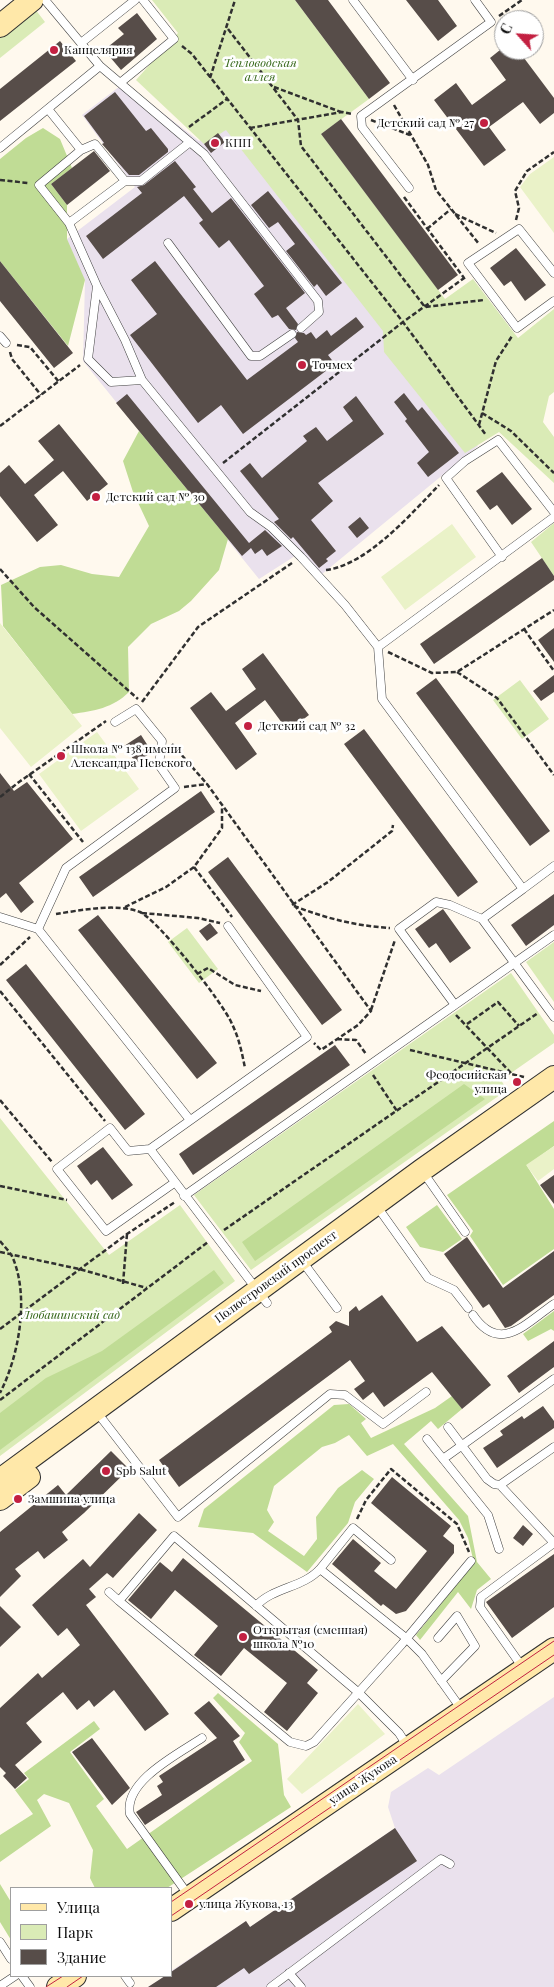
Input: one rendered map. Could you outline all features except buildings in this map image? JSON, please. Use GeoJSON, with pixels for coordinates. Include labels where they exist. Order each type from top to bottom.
{"type":"FeatureCollection","features":[{"type":"Feature","properties":{"kind":"main road"},"geometry":{"type":"LineString","coordinates":[[0,7],[8,0]]}},
{"type":"Feature","properties":{"kind":"main road"},"geometry":{"type":"LineString","coordinates":[[0,26],[32,0]]}},
{"type":"Feature","properties":{"kind":"main road","name":"Полюстровский проспект"},"geometry":{"type":"LineString","coordinates":[[0,1480],[99,1416],[426,1176],[543,1078]]}},
{"type":"Feature","properties":{"kind":"main road","name":"Полюстровский проспект"},"geometry":{"type":"LineString","coordinates":[[426,1176],[554,1096]]}},
{"type":"Feature","properties":{"kind":"main road","name":"Полюстровский проспект"},"geometry":{"type":"LineString","coordinates":[[0,1499],[99,1416]]}},
{"type":"Feature","properties":{"kind":"main road","name":"улица Жукова"},"geometry":{"type":"LineString","coordinates":[[172,1909],[554,1648]]}},
{"type":"Feature","properties":{"kind":"main road"},"geometry":{"type":"LineString","coordinates":[[58,1987],[73,1977]]}},
{"type":"Feature","properties":{"kind":"lane"},"geometry":{"type":"LineString","coordinates":[[45,0],[100,66],[204,154],[318,300],[319,312],[301,328]]}},
{"type":"Feature","properties":{"kind":"lane"},"geometry":{"type":"LineString","coordinates":[[81,44],[134,0]]}},
{"type":"Feature","properties":{"kind":"lane"},"geometry":{"type":"LineString","coordinates":[[120,83],[174,39],[143,0]]}},
{"type":"Feature","properties":{"kind":"lane"},"geometry":{"type":"LineString","coordinates":[[353,0],[413,80]]}},
{"type":"Feature","properties":{"kind":"lane"},"geometry":{"type":"LineString","coordinates":[[409,188],[362,127],[360,116],[413,80],[491,22],[475,0]]}},
{"type":"Feature","properties":{"kind":"lane"},"geometry":{"type":"LineString","coordinates":[[0,148],[100,66]]}},
{"type":"Feature","properties":{"kind":"lane"},"geometry":{"type":"LineString","coordinates":[[48,109],[81,150]]}},
{"type":"Feature","properties":{"kind":"lane"},"geometry":{"type":"LineString","coordinates":[[69,223],[124,181],[141,181],[190,142]]}},
{"type":"Feature","properties":{"kind":"lane"},"geometry":{"type":"LineString","coordinates":[[124,181],[95,144],[81,150],[39,185],[69,223],[142,380],[250,512],[271,527],[301,557],[345,605],[378,647],[382,699],[523,888]]}},
{"type":"Feature","properties":{"kind":"lane"},"geometry":{"type":"LineString","coordinates":[[554,273],[520,229],[484,250],[468,263],[517,328],[554,301]]}},
{"type":"Feature","properties":{"kind":"lane"},"geometry":{"type":"LineString","coordinates":[[168,243],[251,356],[260,356],[292,334]]}},
{"type":"Feature","properties":{"kind":"lane"},"geometry":{"type":"LineString","coordinates":[[97,286],[88,359],[111,382],[142,380]]}},
{"type":"Feature","properties":{"kind":"lane"},"geometry":{"type":"LineString","coordinates":[[0,336],[6,343]]}},
{"type":"Feature","properties":{"kind":"lane"},"geometry":{"type":"LineString","coordinates":[[502,557],[446,478],[465,461],[492,442],[498,440],[554,512]]}},
{"type":"Feature","properties":{"kind":"lane"},"geometry":{"type":"LineString","coordinates":[[378,647],[554,517]]}},
{"type":"Feature","properties":{"kind":"lane"},"geometry":{"type":"LineString","coordinates":[[38,930],[66,868],[175,788],[159,765],[162,741],[136,709],[115,722]]}},
{"type":"Feature","properties":{"kind":"lane"},"geometry":{"type":"LineString","coordinates":[[482,919],[554,866]]}},
{"type":"Feature","properties":{"kind":"lane"},"geometry":{"type":"LineString","coordinates":[[452,1007],[399,929],[436,902],[450,905],[482,919],[554,1018]]}},
{"type":"Feature","properties":{"kind":"lane"},"geometry":{"type":"LineString","coordinates":[[0,917],[38,930],[190,1120]]}},
{"type":"Feature","properties":{"kind":"lane"},"geometry":{"type":"LineString","coordinates":[[174,1183],[106,1231],[57,1169],[110,1128],[128,1151],[150,1149],[307,1037],[228,926]]}},
{"type":"Feature","properties":{"kind":"lane"},"geometry":{"type":"LineString","coordinates":[[184,1196],[554,935]]}},
{"type":"Feature","properties":{"kind":"lane"},"geometry":{"type":"LineString","coordinates":[[150,1149],[262,1297]]}},
{"type":"Feature","properties":{"kind":"lane"},"geometry":{"type":"LineString","coordinates":[[426,1176],[464,1232]]}},
{"type":"Feature","properties":{"kind":"lane"},"geometry":{"type":"LineString","coordinates":[[380,1210],[428,1278],[454,1290],[468,1308]]}},
{"type":"Feature","properties":{"kind":"lane"},"geometry":{"type":"LineString","coordinates":[[305,1265],[337,1308]]}},
{"type":"Feature","properties":{"kind":"lane"},"geometry":{"type":"LineString","coordinates":[[473,1315],[481,1327],[499,1335],[510,1335],[554,1304]]}},
{"type":"Feature","properties":{"kind":"lane"},"geometry":{"type":"LineString","coordinates":[[443,1459],[554,1379]]}},
{"type":"Feature","properties":{"kind":"lane"},"geometry":{"type":"LineString","coordinates":[[99,1416],[178,1516],[330,1394],[344,1395],[384,1424],[426,1392]]}},
{"type":"Feature","properties":{"kind":"lane"},"geometry":{"type":"LineString","coordinates":[[448,1427],[487,1479],[494,1484],[500,1485],[554,1543],[481,1597],[480,1607],[524,1669]]}},
{"type":"Feature","properties":{"kind":"lane"},"geometry":{"type":"LineString","coordinates":[[427,1439],[488,1516],[499,1549]]}},
{"type":"Feature","properties":{"kind":"lane"},"geometry":{"type":"LineString","coordinates":[[500,1485],[554,1447]]}},
{"type":"Feature","properties":{"kind":"lane"},"geometry":{"type":"LineString","coordinates":[[256,1606],[264,1597],[313,1576],[354,1528],[391,1560]]}},
{"type":"Feature","properties":{"kind":"lane"},"geometry":{"type":"LineString","coordinates":[[119,1600],[174,1536],[358,1693],[400,1733],[409,1748]]}},
{"type":"Feature","properties":{"kind":"lane"},"geometry":{"type":"LineString","coordinates":[[110,1592],[290,1742],[306,1746],[314,1742],[358,1693],[471,1561]]}},
{"type":"Feature","properties":{"kind":"lane"},"geometry":{"type":"LineString","coordinates":[[320,1569],[406,1638],[422,1654],[463,1712]]}},
{"type":"Feature","properties":{"kind":"lane"},"geometry":{"type":"LineString","coordinates":[[438,1638],[456,1616],[475,1646],[441,1681]]}},
{"type":"Feature","properties":{"kind":"lane"},"geometry":{"type":"LineString","coordinates":[[190,1897],[130,1814],[129,1807],[144,1777],[202,1738]]}},
{"type":"Feature","properties":{"kind":"lane"},"geometry":{"type":"LineString","coordinates":[[271,1987],[441,1858],[450,1864]]}},
{"type":"Feature","properties":{"kind":"lane"},"geometry":{"type":"LineString","coordinates":[[0,1942],[10,1957]]}},
{"type":"Feature","properties":{"kind":"lane"},"geometry":{"type":"LineString","coordinates":[[289,1974],[301,1987]]}},
{"type":"Feature","properties":{"kind":"lane"},"geometry":{"type":"LineString","coordinates":[[0,1986],[14,1977]]}},
{"type":"Feature","properties":{"kind":"path"},"geometry":{"type":"LineString","coordinates":[[210,78],[228,29],[235,0]]}},
{"type":"Feature","properties":{"kind":"path"},"geometry":{"type":"LineString","coordinates":[[491,22],[522,0]]}},
{"type":"Feature","properties":{"kind":"path"},"geometry":{"type":"LineString","coordinates":[[228,29],[298,120],[301,146],[425,307]]}},
{"type":"Feature","properties":{"kind":"path"},"geometry":{"type":"LineString","coordinates":[[174,39],[192,54],[227,98],[402,322],[492,442]]}},
{"type":"Feature","properties":{"kind":"path"},"geometry":{"type":"LineString","coordinates":[[272,87],[342,112],[360,116],[412,136]]}},
{"type":"Feature","properties":{"kind":"path"},"geometry":{"type":"LineString","coordinates":[[389,97],[428,165],[436,190],[484,250]]}},
{"type":"Feature","properties":{"kind":"path"},"geometry":{"type":"LineString","coordinates":[[180,134],[227,98]]}},
{"type":"Feature","properties":{"kind":"path"},"geometry":{"type":"LineString","coordinates":[[250,128],[342,112]]}},
{"type":"Feature","properties":{"kind":"path"},"geometry":{"type":"LineString","coordinates":[[455,214],[505,237],[517,220],[519,208],[515,190],[527,171],[554,152]]}},
{"type":"Feature","properties":{"kind":"path"},"geometry":{"type":"LineString","coordinates":[[0,180],[39,185]]}},
{"type":"Feature","properties":{"kind":"path"},"geometry":{"type":"LineString","coordinates":[[409,188],[402,196],[464,278]]}},
{"type":"Feature","properties":{"kind":"path"},"geometry":{"type":"LineString","coordinates":[[427,229],[451,210]]}},
{"type":"Feature","properties":{"kind":"path"},"geometry":{"type":"LineString","coordinates":[[216,469],[402,322],[474,270]]}},
{"type":"Feature","properties":{"kind":"path"},"geometry":{"type":"LineString","coordinates":[[425,307],[495,298]]}},
{"type":"Feature","properties":{"kind":"path"},"geometry":{"type":"LineString","coordinates":[[479,425],[496,361],[517,328]]}},
{"type":"Feature","properties":{"kind":"path"},"geometry":{"type":"LineString","coordinates":[[41,395],[12,359],[6,343],[30,346],[59,382]]}},
{"type":"Feature","properties":{"kind":"path"},"geometry":{"type":"LineString","coordinates":[[0,426],[88,359]]}},
{"type":"Feature","properties":{"kind":"path"},"geometry":{"type":"LineString","coordinates":[[482,413],[511,430],[554,474]]}},
{"type":"Feature","properties":{"kind":"path"},"geometry":{"type":"LineString","coordinates":[[314,571],[340,568],[386,538],[446,478]]}},
{"type":"Feature","properties":{"kind":"path"},"geometry":{"type":"LineString","coordinates":[[0,568],[34,607],[142,702],[198,628],[301,557]]}},
{"type":"Feature","properties":{"kind":"path"},"geometry":{"type":"LineString","coordinates":[[378,647],[432,673],[458,672],[554,610]]}},
{"type":"Feature","properties":{"kind":"path"},"geometry":{"type":"LineString","coordinates":[[524,629],[554,671]]}},
{"type":"Feature","properties":{"kind":"path"},"geometry":{"type":"LineString","coordinates":[[458,672],[497,698],[554,775]]}},
{"type":"Feature","properties":{"kind":"path"},"geometry":{"type":"LineString","coordinates":[[0,797],[104,721],[115,722]]}},
{"type":"Feature","properties":{"kind":"path"},"geometry":{"type":"LineString","coordinates":[[162,741],[175,746],[207,784],[292,905],[371,1011]]}},
{"type":"Feature","properties":{"kind":"path"},"geometry":{"type":"LineString","coordinates":[[29,774],[90,850]]}},
{"type":"Feature","properties":{"kind":"path"},"geometry":{"type":"LineString","coordinates":[[175,788],[207,784]]}},
{"type":"Feature","properties":{"kind":"path"},"geometry":{"type":"LineString","coordinates":[[124,908],[166,887],[194,867],[222,828],[222,805]]}},
{"type":"Feature","properties":{"kind":"path"},"geometry":{"type":"LineString","coordinates":[[292,905],[328,882],[392,831],[393,825]]}},
{"type":"Feature","properties":{"kind":"path"},"geometry":{"type":"LineString","coordinates":[[44,916],[74,911],[124,908],[142,913],[212,920],[228,926],[233,916],[194,867]]}},
{"type":"Feature","properties":{"kind":"path"},"geometry":{"type":"LineString","coordinates":[[292,905],[320,916],[364,927],[399,929],[371,1011],[358,1025],[321,1050]]}},
{"type":"Feature","properties":{"kind":"path"},"geometry":{"type":"LineString","coordinates":[[142,913],[160,927],[232,1022],[240,1044],[247,1080]]}},
{"type":"Feature","properties":{"kind":"path"},"geometry":{"type":"LineString","coordinates":[[0,965],[38,930]]}},
{"type":"Feature","properties":{"kind":"path"},"geometry":{"type":"LineString","coordinates":[[197,974],[208,968],[235,985],[254,990],[275,991]]}},
{"type":"Feature","properties":{"kind":"path"},"geometry":{"type":"LineString","coordinates":[[0,991],[110,1128]]}},
{"type":"Feature","properties":{"kind":"path"},"geometry":{"type":"LineString","coordinates":[[466,1024],[498,1002],[520,1026]]}},
{"type":"Feature","properties":{"kind":"path"},"geometry":{"type":"LineString","coordinates":[[452,1007],[512,1074]]}},
{"type":"Feature","properties":{"kind":"path"},"geometry":{"type":"LineString","coordinates":[[0,1400],[216,1236],[546,1008]]}},
{"type":"Feature","properties":{"kind":"path"},"geometry":{"type":"LineString","coordinates":[[337,1039],[356,1040],[397,1111]]}},
{"type":"Feature","properties":{"kind":"path"},"geometry":{"type":"LineString","coordinates":[[395,1048],[512,1074],[543,1078]]}},
{"type":"Feature","properties":{"kind":"path"},"geometry":{"type":"LineString","coordinates":[[0,1100],[57,1169]]}},
{"type":"Feature","properties":{"kind":"path"},"geometry":{"type":"LineString","coordinates":[[0,1186],[84,1203]]}},
{"type":"Feature","properties":{"kind":"path"},"geometry":{"type":"LineString","coordinates":[[0,1329],[127,1234],[184,1196]]}},
{"type":"Feature","properties":{"kind":"path"},"geometry":{"type":"LineString","coordinates":[[123,1282],[127,1234]]}},
{"type":"Feature","properties":{"kind":"path"},"geometry":{"type":"LineString","coordinates":[[0,1241],[12,1255],[18,1277],[20,1313],[18,1344],[0,1393]]}},
{"type":"Feature","properties":{"kind":"path"},"geometry":{"type":"LineString","coordinates":[[0,1252],[147,1288]]}},
{"type":"Feature","properties":{"kind":"path"},"geometry":{"type":"LineString","coordinates":[[354,1528],[366,1500],[391,1469],[457,1524],[466,1541],[471,1561]]}},
{"type":"Feature","properties":{"kind":"shaded area"},"geometry":{"type":"Polygon","coordinates":[[[124,83],[199,141],[224,121],[478,446],[316,579],[295,556],[259,579],[83,361],[85,280],[59,245],[135,187],[82,115],[124,83]]]}},
{"type":"Feature","properties":{"kind":"shaded area"},"geometry":{"type":"Polygon","coordinates":[[[554,1697],[554,1987],[148,1987],[163,1977],[172,1977],[172,1970],[246,1921],[250,1927],[395,1828],[388,1807],[391,1792],[428,1768],[439,1775],[554,1697]]]}},
{"type":"Feature","properties":{"kind":"green space","name":"Тепловодская аллея"},"geometry":{"type":"Polygon","coordinates":[[[152,0],[295,0],[369,99],[321,134],[445,299],[473,279],[518,338],[554,309],[554,392],[549,396],[543,422],[554,437],[554,483],[499,432],[465,453],[384,352],[383,331],[226,130],[204,144],[136,80],[178,33],[152,0]]]}},
{"type":"Feature","properties":{"kind":"green space"},"geometry":{"type":"Polygon","coordinates":[[[35,9],[45,22],[0,58],[0,37],[35,9]]]}},
{"type":"Feature","properties":{"kind":"green space"},"geometry":{"type":"Polygon","coordinates":[[[43,128],[60,139],[72,168],[51,184],[67,205],[67,239],[85,280],[68,346],[0,261],[0,159],[26,138],[43,128]]]}},
{"type":"Feature","properties":{"kind":"green space"},"geometry":{"type":"Polygon","coordinates":[[[554,157],[554,233],[520,187],[530,174],[554,157]]]}},
{"type":"Feature","properties":{"kind":"green space"},"geometry":{"type":"Polygon","coordinates":[[[139,431],[228,539],[219,570],[191,601],[179,611],[151,624],[128,647],[129,692],[110,705],[72,714],[3,626],[1,585],[40,567],[61,565],[92,574],[119,577],[149,526],[133,492],[123,461],[139,431]]]}},
{"type":"Feature","properties":{"kind":"green space"},"geometry":{"type":"Polygon","coordinates":[[[554,523],[554,576],[531,542],[554,523]]]}},
{"type":"Feature","properties":{"kind":"green space"},"geometry":{"type":"Polygon","coordinates":[[[452,524],[476,557],[405,610],[381,577],[452,524]]]}},
{"type":"Feature","properties":{"kind":"green space"},"geometry":{"type":"Polygon","coordinates":[[[0,623],[82,726],[31,767],[0,728],[0,623]]]}},
{"type":"Feature","properties":{"kind":"green space"},"geometry":{"type":"Polygon","coordinates":[[[520,680],[549,719],[522,739],[493,700],[520,680]]]}},
{"type":"Feature","properties":{"kind":"green space"},"geometry":{"type":"Polygon","coordinates":[[[97,732],[139,789],[81,831],[39,774],[97,732]]]}},
{"type":"Feature","properties":{"kind":"green space"},"geometry":{"type":"Polygon","coordinates":[[[187,928],[218,969],[199,983],[168,942],[187,928]]]}},
{"type":"Feature","properties":{"kind":"green space"},"geometry":{"type":"Polygon","coordinates":[[[554,942],[554,1002],[526,962],[554,942]]]}},
{"type":"Feature","properties":{"kind":"green space"},"geometry":{"type":"Polygon","coordinates":[[[511,973],[554,1035],[554,1043],[501,1080],[507,1090],[251,1270],[194,1195],[511,973]]]}},
{"type":"Feature","properties":{"kind":"green space"},"geometry":{"type":"Polygon","coordinates":[[[464,1084],[485,1099],[255,1261],[242,1242],[464,1084]]]}},
{"type":"Feature","properties":{"kind":"green space","name":"Любашинский сад"},"geometry":{"type":"Polygon","coordinates":[[[0,1118],[109,1255],[180,1205],[235,1281],[0,1456],[0,1118]]]}},
{"type":"Feature","properties":{"kind":"green space"},"geometry":{"type":"Polygon","coordinates":[[[554,1121],[554,1146],[527,1166],[554,1209],[554,1249],[503,1285],[470,1236],[473,1231],[447,1195],[554,1121]]]}},
{"type":"Feature","properties":{"kind":"green space"},"geometry":{"type":"Polygon","coordinates":[[[554,1146],[554,1169],[538,1181],[526,1165],[554,1146]]]}},
{"type":"Feature","properties":{"kind":"green space"},"geometry":{"type":"Polygon","coordinates":[[[437,1205],[462,1239],[443,1252],[420,1247],[406,1227],[437,1205]]]}},
{"type":"Feature","properties":{"kind":"green space"},"geometry":{"type":"Polygon","coordinates":[[[214,1270],[224,1283],[0,1450],[0,1413],[46,1378],[102,1351],[214,1270]]]}},
{"type":"Feature","properties":{"kind":"green space"},"geometry":{"type":"Polygon","coordinates":[[[554,1311],[554,1331],[551,1329],[528,1341],[523,1334],[554,1311]]]}},
{"type":"Feature","properties":{"kind":"green space"},"geometry":{"type":"Polygon","coordinates":[[[452,1396],[462,1409],[438,1429],[431,1421],[404,1444],[468,1516],[477,1562],[491,1579],[477,1590],[471,1609],[458,1592],[420,1640],[416,1635],[474,1563],[468,1538],[459,1520],[393,1444],[367,1456],[349,1435],[335,1443],[322,1447],[274,1486],[267,1510],[274,1522],[268,1531],[304,1556],[317,1539],[316,1517],[338,1488],[362,1470],[374,1479],[355,1502],[348,1523],[307,1572],[253,1533],[198,1527],[204,1509],[334,1405],[349,1404],[366,1419],[361,1423],[371,1438],[435,1408],[452,1396]]]}},
{"type":"Feature","properties":{"kind":"green space"},"geometry":{"type":"Polygon","coordinates":[[[218,1693],[278,1744],[284,1795],[291,1807],[169,1887],[94,1887],[90,1878],[93,1850],[69,1803],[44,1794],[37,1800],[51,1826],[0,1862],[0,1835],[33,1814],[15,1790],[29,1779],[24,1773],[94,1721],[100,1729],[70,1752],[104,1799],[96,1806],[127,1849],[252,1761],[239,1742],[245,1733],[213,1698],[218,1693]]]}},
{"type":"Feature","properties":{"kind":"green space"},"geometry":{"type":"Polygon","coordinates":[[[358,1704],[385,1734],[302,1794],[287,1779],[358,1704]]]}},
{"type":"Feature","properties":{"kind":"green space"},"geometry":{"type":"Polygon","coordinates":[[[0,1884],[10,1900],[10,1938],[0,1922],[0,1884]]]}},
{"type":"Feature","properties":{"kind":"tram line"},"geometry":{"type":"LineString","coordinates":[[172,1901],[554,1641]]}},
{"type":"Feature","properties":{"kind":"tram line"},"geometry":{"type":"LineString","coordinates":[[172,1915],[554,1655]]}},
{"type":"Feature","properties":{"kind":"tram line"},"geometry":{"type":"LineString","coordinates":[[46,1987],[61,1977]]}},
{"type":"Feature","properties":{"kind":"tram line"},"geometry":{"type":"LineString","coordinates":[[67,1987],[82,1977]]}},
{"type":"Feature","properties":{"kind":"place","name":"Канцелярия"},"geometry":{"type":"Point","coordinates":[54,50]}},
{"type":"Feature","properties":{"kind":"place","name":"Детский сад № 27"},"geometry":{"type":"Point","coordinates":[484,123]}},
{"type":"Feature","properties":{"kind":"place","name":"КПП"},"geometry":{"type":"Point","coordinates":[215,143]}},
{"type":"Feature","properties":{"kind":"place","name":"Точмех"},"geometry":{"type":"Point","coordinates":[302,365]}},
{"type":"Feature","properties":{"kind":"place","name":"Детский сад № 30"},"geometry":{"type":"Point","coordinates":[96,497]}},
{"type":"Feature","properties":{"kind":"place","name":"Детский сад № 32"},"geometry":{"type":"Point","coordinates":[248,726]}},
{"type":"Feature","properties":{"kind":"place","name":"Школа № 138 имени Александра Невского"},"geometry":{"type":"Point","coordinates":[61,756]}},
{"type":"Feature","properties":{"kind":"place","name":"Феодосийская улица"},"geometry":{"type":"Point","coordinates":[517,1082]}},
{"type":"Feature","properties":{"kind":"place","name":"Spb Salut"},"geometry":{"type":"Point","coordinates":[106,1471]}},
{"type":"Feature","properties":{"kind":"place","name":"Замшина улица"},"geometry":{"type":"Point","coordinates":[18,1499]}},
{"type":"Feature","properties":{"kind":"place","name":"Открытая (сменная) школа №10"},"geometry":{"type":"Point","coordinates":[243,1637]}},
{"type":"Feature","properties":{"kind":"place","name":"улица Жукова, 13"},"geometry":{"type":"Point","coordinates":[189,1904]}}]}
